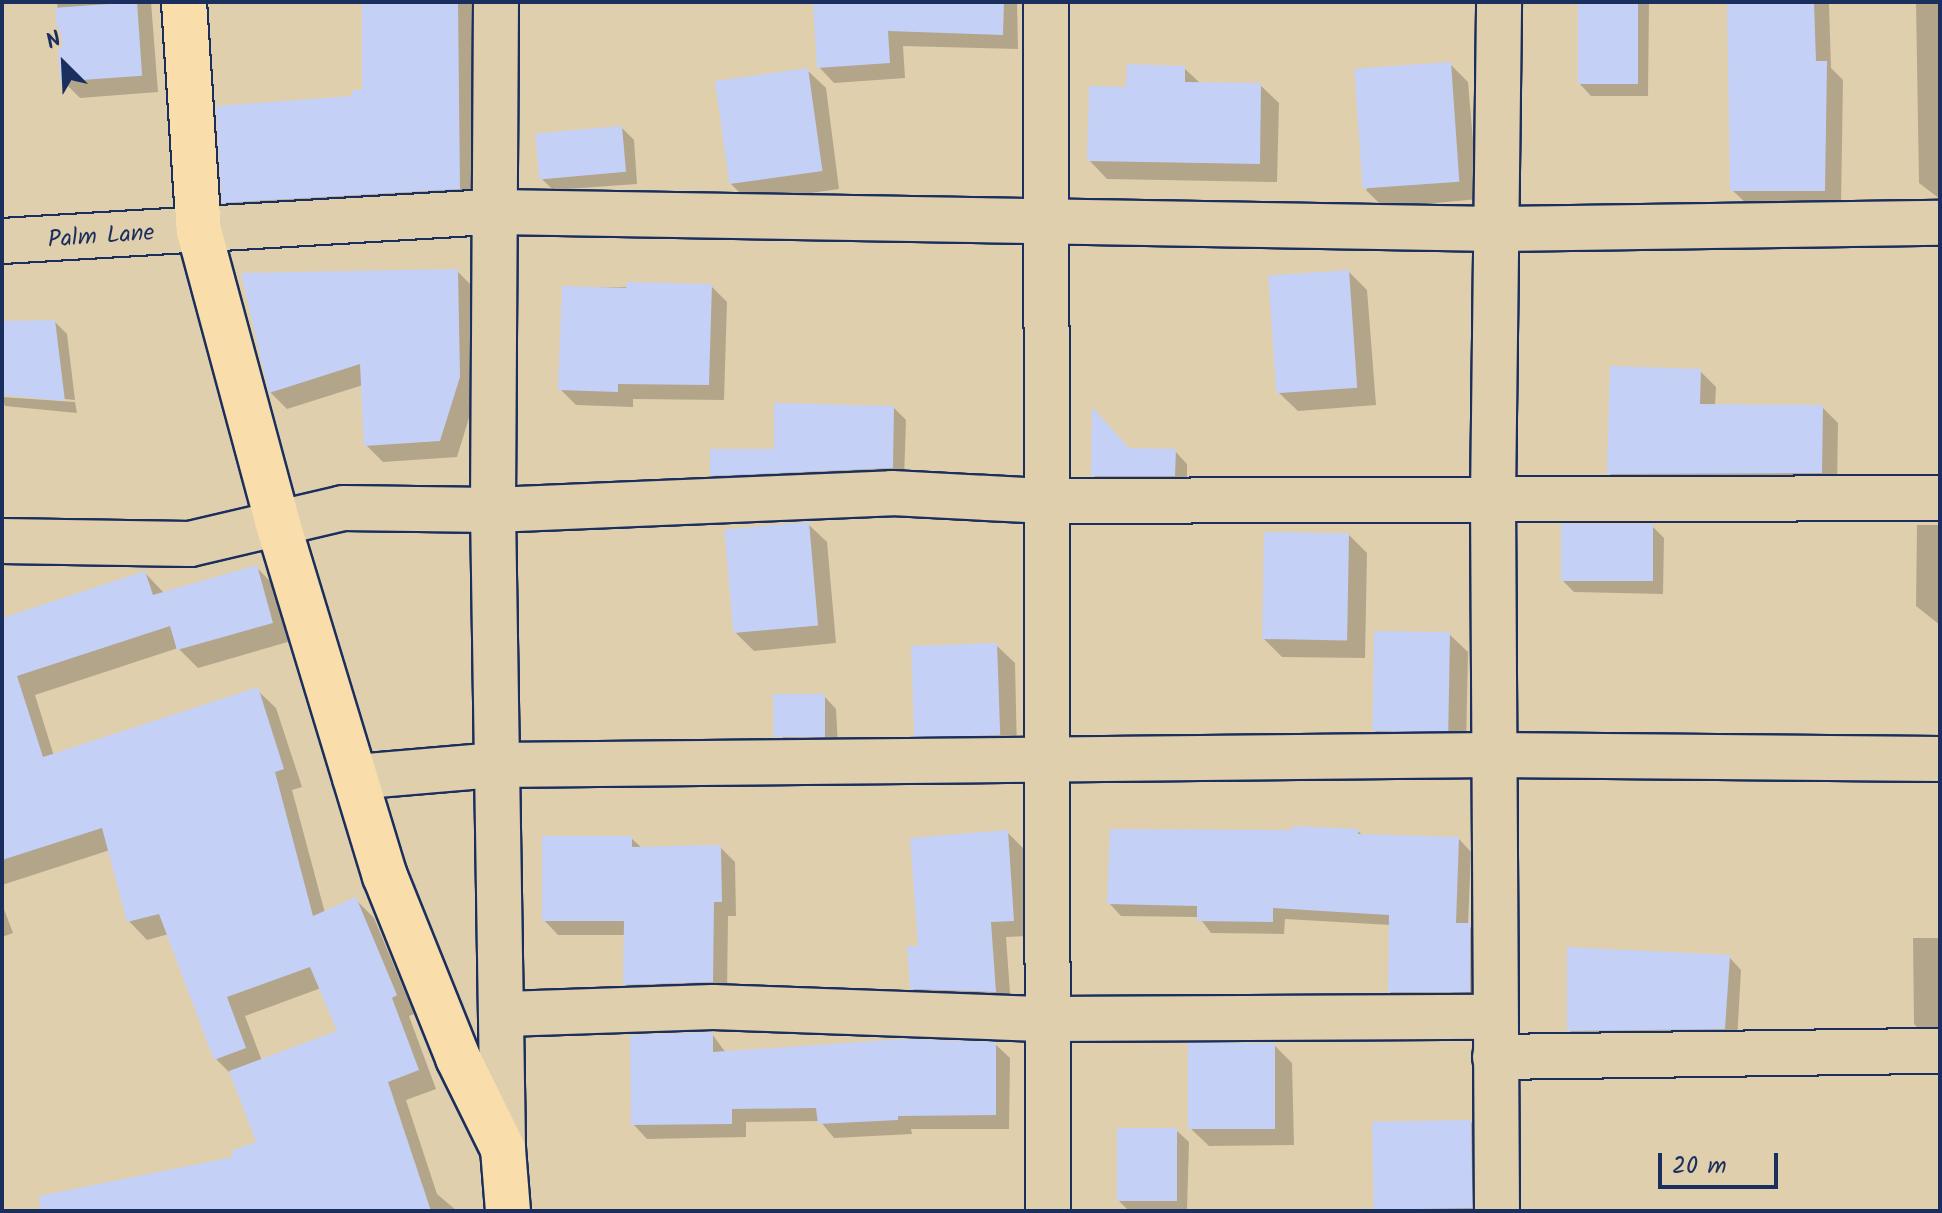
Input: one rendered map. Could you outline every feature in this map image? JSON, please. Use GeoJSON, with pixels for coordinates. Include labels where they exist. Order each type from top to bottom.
{"type":"FeatureCollection","features":[{"type":"Feature","properties":{"kind":"main road"},"geometry":{"type":"LineString","coordinates":[[184,2],[199,231],[277,521],[385,876],[458,1058],[503,1149],[508,1211]]}},
{"type":"Feature","properties":{"kind":"street"},"geometry":{"type":"LineString","coordinates":[[496,2],[493,510],[495,765],[505,1014],[503,1149]]}},
{"type":"Feature","properties":{"kind":"street"},"geometry":{"type":"LineString","coordinates":[[1046,2],[1048,222],[1043,501],[1048,1211]]}},
{"type":"Feature","properties":{"kind":"street"},"geometry":{"type":"LineString","coordinates":[[1497,1211],[1493,500],[1500,229],[1499,2]]}},
{"type":"Feature","properties":{"kind":"street","name":"Palm Lane"},"geometry":{"type":"LineString","coordinates":[[2,241],[497,212],[1500,229],[1940,223]]}},
{"type":"Feature","properties":{"kind":"street"},"geometry":{"type":"LineString","coordinates":[[2,541],[190,544],[277,521],[343,508],[493,510],[892,493],[1043,501],[1940,498]]}},
{"type":"Feature","properties":{"kind":"street"},"geometry":{"type":"LineString","coordinates":[[355,777],[495,765],[1493,755],[1940,759]]}},
{"type":"Feature","properties":{"kind":"street"},"geometry":{"type":"LineString","coordinates":[[505,1014],[713,1007],[1940,1051]]}},
{"type":"Feature","properties":{"kind":"building"},"geometry":{"type":"Polygon","coordinates":[[[137,2],[142,76],[60,82],[55,8],[137,2]]]}},
{"type":"Feature","properties":{"kind":"building"},"geometry":{"type":"Polygon","coordinates":[[[362,2],[458,2],[460,189],[222,203],[216,106],[352,96],[352,90],[362,90],[362,2]]]}},
{"type":"Feature","properties":{"kind":"building"},"geometry":{"type":"Polygon","coordinates":[[[813,2],[1004,2],[1003,35],[888,31],[890,63],[817,68],[813,2]]]}},
{"type":"Feature","properties":{"kind":"building"},"geometry":{"type":"Polygon","coordinates":[[[1578,2],[1638,2],[1638,84],[1578,84],[1578,2]]]}},
{"type":"Feature","properties":{"kind":"building"},"geometry":{"type":"Polygon","coordinates":[[[1727,2],[1814,2],[1816,61],[1827,61],[1825,191],[1730,191],[1727,2]]]}},
{"type":"Feature","properties":{"kind":"building"},"geometry":{"type":"Polygon","coordinates":[[[1451,62],[1459,182],[1363,188],[1354,69],[1451,62]]]}},
{"type":"Feature","properties":{"kind":"building"},"geometry":{"type":"Polygon","coordinates":[[[1127,64],[1185,66],[1185,82],[1261,83],[1260,164],[1087,161],[1089,86],[1126,87],[1127,64]]]}},
{"type":"Feature","properties":{"kind":"building"},"geometry":{"type":"Polygon","coordinates":[[[808,68],[822,171],[729,184],[715,81],[808,68]]]}},
{"type":"Feature","properties":{"kind":"building"},"geometry":{"type":"Polygon","coordinates":[[[622,126],[626,172],[539,179],[535,134],[622,126]]]}},
{"type":"Feature","properties":{"kind":"building"},"geometry":{"type":"Polygon","coordinates":[[[458,269],[460,377],[440,441],[364,446],[360,364],[269,393],[241,273],[458,269]]]}},
{"type":"Feature","properties":{"kind":"building"},"geometry":{"type":"Polygon","coordinates":[[[1349,270],[1357,388],[1276,393],[1268,276],[1349,270]]]}},
{"type":"Feature","properties":{"kind":"building"},"geometry":{"type":"Polygon","coordinates":[[[627,282],[712,284],[709,385],[618,384],[618,392],[558,390],[562,286],[626,288],[627,282]]]}},
{"type":"Feature","properties":{"kind":"building"},"geometry":{"type":"Polygon","coordinates":[[[55,320],[65,401],[2,395],[2,321],[55,320]]]}},
{"type":"Feature","properties":{"kind":"building"},"geometry":{"type":"Polygon","coordinates":[[[1610,366],[1701,369],[1700,404],[1823,405],[1822,473],[1607,474],[1610,366]]]}},
{"type":"Feature","properties":{"kind":"building"},"geometry":{"type":"Polygon","coordinates":[[[774,403],[894,406],[893,468],[710,476],[710,449],[774,449],[774,403]]]}},
{"type":"Feature","properties":{"kind":"building"},"geometry":{"type":"Polygon","coordinates":[[[1092,407],[1129,448],[1176,449],[1175,476],[1091,476],[1092,407]]]}},
{"type":"Feature","properties":{"kind":"building"},"geometry":{"type":"Polygon","coordinates":[[[809,522],[818,626],[733,633],[724,529],[809,522]]]}},
{"type":"Feature","properties":{"kind":"building"},"geometry":{"type":"Polygon","coordinates":[[[1561,524],[1653,524],[1653,581],[1561,581],[1561,524]]]}},
{"type":"Feature","properties":{"kind":"building"},"geometry":{"type":"Polygon","coordinates":[[[1264,532],[1349,533],[1347,640],[1262,639],[1264,532]]]}},
{"type":"Feature","properties":{"kind":"building"},"geometry":{"type":"Polygon","coordinates":[[[257,565],[273,623],[177,650],[170,626],[17,676],[43,757],[258,687],[284,769],[275,772],[313,916],[356,897],[397,995],[392,998],[419,1070],[388,1082],[431,1211],[40,1211],[39,1196],[233,1157],[231,1151],[256,1142],[229,1071],[337,1031],[310,967],[227,997],[246,1048],[214,1060],[159,914],[127,922],[102,828],[2,860],[2,618],[145,571],[153,595],[257,565]]]}},
{"type":"Feature","properties":{"kind":"building"},"geometry":{"type":"Polygon","coordinates":[[[1374,631],[1450,632],[1448,732],[1372,731],[1374,631]]]}},
{"type":"Feature","properties":{"kind":"building"},"geometry":{"type":"Polygon","coordinates":[[[997,643],[1000,735],[914,738],[911,646],[997,643]]]}},
{"type":"Feature","properties":{"kind":"building"},"geometry":{"type":"Polygon","coordinates":[[[773,694],[825,694],[825,737],[773,737],[773,694]]]}},
{"type":"Feature","properties":{"kind":"building"},"geometry":{"type":"Polygon","coordinates":[[[1293,826],[1359,829],[1358,834],[1459,837],[1456,923],[1470,923],[1470,992],[1388,992],[1389,915],[1273,908],[1273,922],[1197,921],[1197,906],[1107,904],[1110,829],[1292,830],[1293,826]]]}},
{"type":"Feature","properties":{"kind":"building"},"geometry":{"type":"Polygon","coordinates":[[[1008,830],[1014,921],[991,922],[996,992],[910,989],[907,946],[918,946],[910,838],[1008,830]]]}},
{"type":"Feature","properties":{"kind":"building"},"geometry":{"type":"Polygon","coordinates":[[[542,836],[632,836],[632,847],[721,845],[722,902],[714,902],[713,982],[623,985],[624,921],[542,921],[542,836]]]}},
{"type":"Feature","properties":{"kind":"building"},"geometry":{"type":"Polygon","coordinates":[[[1567,947],[1730,955],[1725,1029],[1567,1031],[1567,947]]]}},
{"type":"Feature","properties":{"kind":"building"},"geometry":{"type":"Polygon","coordinates":[[[713,1032],[713,1052],[904,1039],[996,1042],[996,1115],[898,1116],[898,1120],[818,1124],[816,1108],[732,1109],[732,1124],[631,1125],[630,1035],[713,1032]]]}},
{"type":"Feature","properties":{"kind":"building"},"geometry":{"type":"Polygon","coordinates":[[[1188,1043],[1275,1043],[1275,1129],[1188,1129],[1188,1043]]]}},
{"type":"Feature","properties":{"kind":"building"},"geometry":{"type":"Polygon","coordinates":[[[1471,1120],[1473,1208],[1374,1210],[1372,1122],[1471,1120]]]}},
{"type":"Feature","properties":{"kind":"building"},"geometry":{"type":"Polygon","coordinates":[[[1117,1128],[1177,1128],[1177,1201],[1117,1201],[1117,1128]]]}}]}
